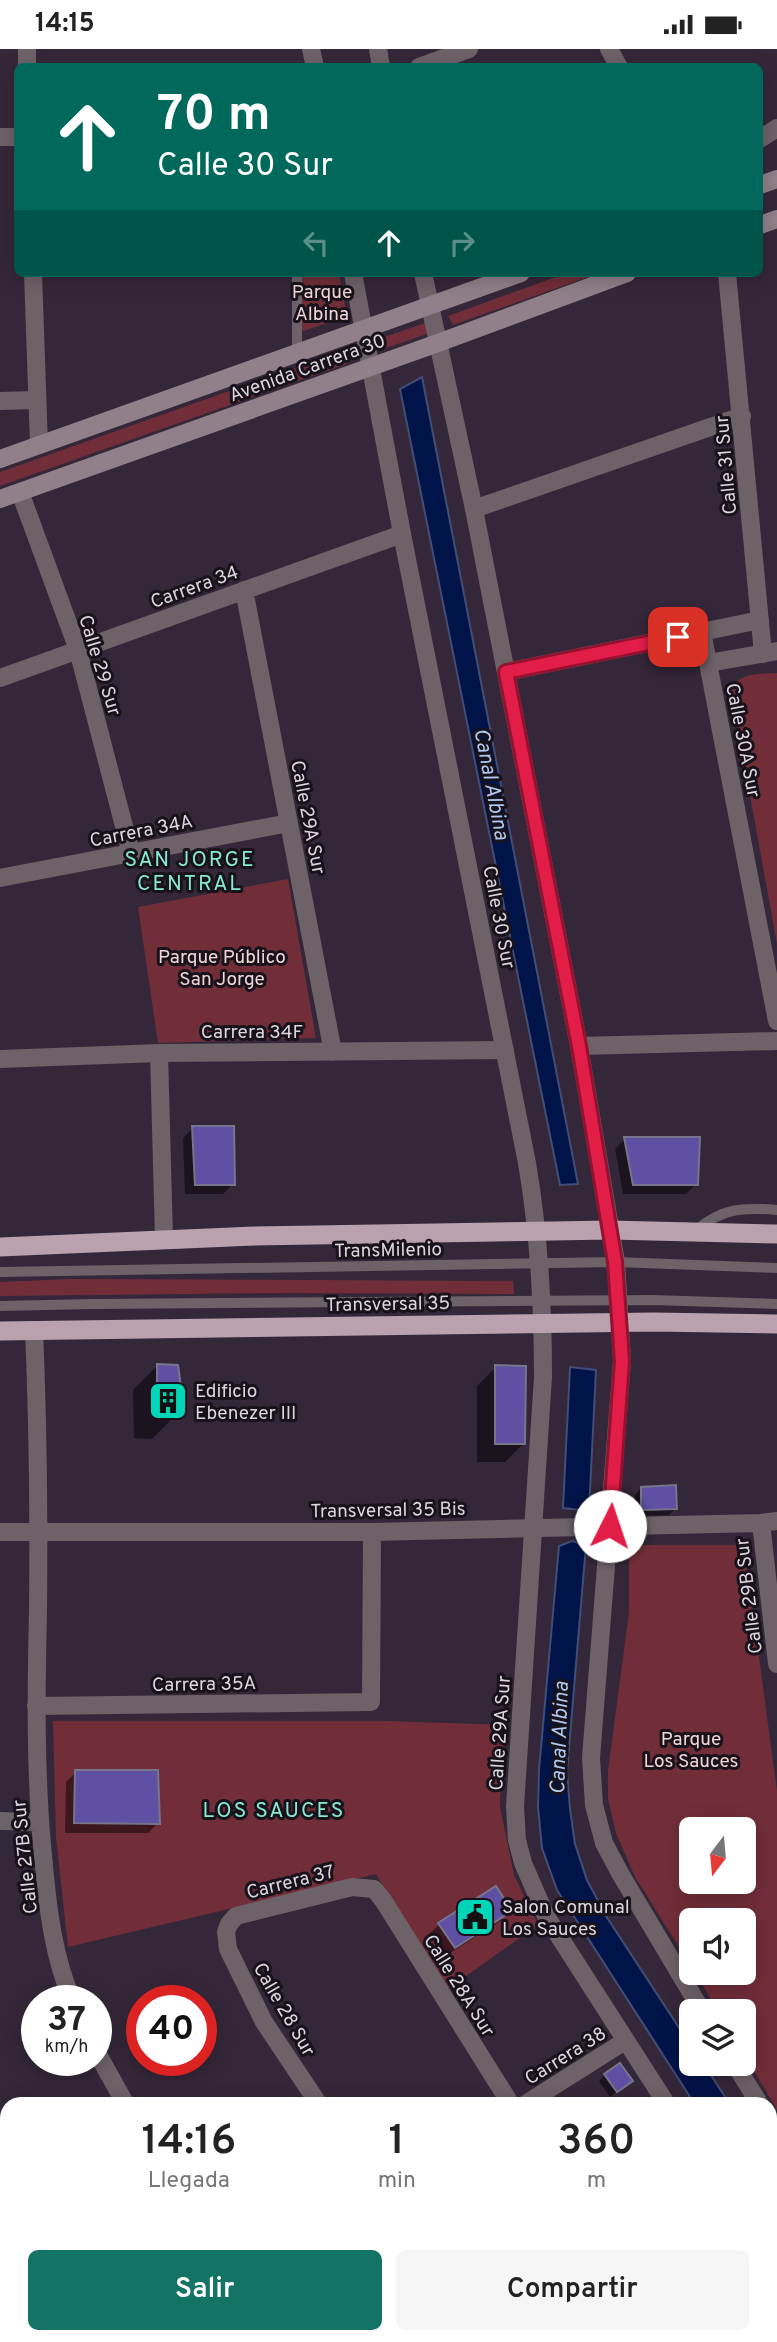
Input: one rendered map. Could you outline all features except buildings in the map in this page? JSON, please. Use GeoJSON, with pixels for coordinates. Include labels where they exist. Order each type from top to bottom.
{"type":"FeatureCollection","features":[{"type":"Feature","properties":{"kind":"highway"},"geometry":{"type":"LineString","coordinates":[[0,1247],[254,1236],[536,1231],[777,1234]]}},
{"type":"Feature","properties":{"kind":"highway","name":"Transversal 35"},"geometry":{"type":"LineString","coordinates":[[0,1331],[620,1322],[777,1324]]}},
{"type":"Feature","properties":{"kind":"main road","name":"Avenida Carrera 30"},"geometry":{"type":"LineString","coordinates":[[0,459],[509,277]]}},
{"type":"Feature","properties":{"kind":"main road","name":"Avenida Carrera 30"},"geometry":{"type":"LineString","coordinates":[[0,499],[616,277]]}},
{"type":"Feature","properties":{"kind":"street"},"geometry":{"type":"LineString","coordinates":[[430,63],[469,49]]}},
{"type":"Feature","properties":{"kind":"street"},"geometry":{"type":"LineString","coordinates":[[33,277],[39,445]]}},
{"type":"Feature","properties":{"kind":"street","name":"Calle 30 Sur"},"geometry":{"type":"LineString","coordinates":[[354,277],[527,1163],[536,1231],[543,1324]]}},
{"type":"Feature","properties":{"kind":"street"},"geometry":{"type":"LineString","coordinates":[[423,277],[474,509],[579,1046],[615,1262],[622,1361],[591,1758],[594,1805],[604,1843],[695,1999]]}},
{"type":"Feature","properties":{"kind":"street","name":"Calle 31 Sur"},"geometry":{"type":"LineString","coordinates":[[727,277],[760,620],[770,653]]}},
{"type":"Feature","properties":{"kind":"street"},"geometry":{"type":"LineString","coordinates":[[0,401],[36,400]]}},
{"type":"Feature","properties":{"kind":"street"},"geometry":{"type":"LineString","coordinates":[[474,509],[741,416]]}},
{"type":"Feature","properties":{"kind":"street","name":"Calle 29 Sur"},"geometry":{"type":"LineString","coordinates":[[20,492],[78,650],[131,853]]}},
{"type":"Feature","properties":{"kind":"street","name":"Carrera 34"},"geometry":{"type":"LineString","coordinates":[[0,678],[402,534]]}},
{"type":"Feature","properties":{"kind":"street","name":"Calle 29A Sur"},"geometry":{"type":"LineString","coordinates":[[244,590],[333,1052]]}},
{"type":"Feature","properties":{"kind":"street"},"geometry":{"type":"LineString","coordinates":[[506,672],[760,620]]}},
{"type":"Feature","properties":{"kind":"street","name":"Calle 30A Sur"},"geometry":{"type":"LineString","coordinates":[[702,632],[777,1021]]}},
{"type":"Feature","properties":{"kind":"street"},"geometry":{"type":"LineString","coordinates":[[708,663],[770,653]]}},
{"type":"Feature","properties":{"kind":"street","name":"Carrera 34A"},"geometry":{"type":"LineString","coordinates":[[0,878],[289,823]]}},
{"type":"Feature","properties":{"kind":"street"},"geometry":{"type":"LineString","coordinates":[[579,1046],[777,1041]]}},
{"type":"Feature","properties":{"kind":"street","name":"Carrera 34F"},"geometry":{"type":"LineString","coordinates":[[0,1059],[159,1053],[505,1051]]}},
{"type":"Feature","properties":{"kind":"street"},"geometry":{"type":"LineString","coordinates":[[159,1053],[164,1239]]}},
{"type":"Feature","properties":{"kind":"street","name":"Calle 29A Sur"},"geometry":{"type":"LineString","coordinates":[[543,1324],[543,1377],[515,1807],[517,1840],[523,1863],[546,1916],[662,2097]]}},
{"type":"Feature","properties":{"kind":"street","name":"Calle 27B Sur"},"geometry":{"type":"LineString","coordinates":[[34,1330],[39,1531],[36,1706],[39,1822],[52,1929],[67,1985]]}},
{"type":"Feature","properties":{"kind":"street","name":"Transversal 35 Bis"},"geometry":{"type":"LineString","coordinates":[[0,1532],[373,1532],[769,1522]]}},
{"type":"Feature","properties":{"kind":"street","name":"Calle 29B Sur"},"geometry":{"type":"LineString","coordinates":[[769,1522],[777,1660]]}},
{"type":"Feature","properties":{"kind":"street","name":"Carrera 35A"},"geometry":{"type":"LineString","coordinates":[[36,1706],[371,1702],[373,1532]]}},
{"type":"Feature","properties":{"kind":"street"},"geometry":{"type":"LineString","coordinates":[[0,1821],[39,1822]]}},
{"type":"Feature","properties":{"kind":"street","name":"Carrera 37"},"geometry":{"type":"LineString","coordinates":[[226,1932],[236,1916],[352,1887],[373,1889]]}},
{"type":"Feature","properties":{"kind":"street","name":"Calle 28A Sur"},"geometry":{"type":"LineString","coordinates":[[373,1889],[383,1900],[506,2097]]}},
{"type":"Feature","properties":{"kind":"street","name":"Calle 28 Sur"},"geometry":{"type":"LineString","coordinates":[[226,1932],[228,1949],[264,2022],[314,2097]]}},
{"type":"Feature","properties":{"kind":"street","name":"Carrera 38"},"geometry":{"type":"LineString","coordinates":[[536,2097],[625,2041]]}},
{"type":"Feature","properties":{"kind":"street"},"geometry":{"type":"LineString","coordinates":[[110,2076],[122,2097]]}},
{"type":"Feature","properties":{"kind":"street"},"geometry":{"type":"LineString","coordinates":[[742,2076],[755,2097]]}},
{"type":"Feature","properties":{"kind":"lane"},"geometry":{"type":"LineString","coordinates":[[297,277],[297,353]]}},
{"type":"Feature","properties":{"kind":"lane"},"geometry":{"type":"LineString","coordinates":[[694,1232],[710,1218],[727,1211],[755,1208],[777,1210]]}},
{"type":"Feature","properties":{"kind":"lane","name":"TransMilenio"},"geometry":{"type":"LineString","coordinates":[[0,1272],[615,1262],[777,1268]]}},
{"type":"Feature","properties":{"kind":"lane"},"geometry":{"type":"LineString","coordinates":[[0,1307],[700,1300],[777,1304]]}},
{"type":"Feature","properties":{"kind":"green space","name":"Parque Albina"},"geometry":{"type":"Polygon","coordinates":[[[300,277],[340,277],[347,316],[301,332],[300,277]]]}},
{"type":"Feature","properties":{"kind":"green space"},"geometry":{"type":"Polygon","coordinates":[[[556,277],[588,277],[453,325],[448,316],[556,277]]]}},
{"type":"Feature","properties":{"kind":"green space"},"geometry":{"type":"Polygon","coordinates":[[[425,323],[427,334],[380,350],[376,340],[425,323]]]}},
{"type":"Feature","properties":{"kind":"green space"},"geometry":{"type":"Polygon","coordinates":[[[345,350],[349,363],[0,486],[0,472],[345,350]]]}},
{"type":"Feature","properties":{"kind":"green space"},"geometry":{"type":"Polygon","coordinates":[[[777,673],[777,944],[731,691],[738,680],[744,677],[777,673]]]}},
{"type":"Feature","properties":{"kind":"green space","name":"Parque Público San Jorge"},"geometry":{"type":"Polygon","coordinates":[[[288,879],[316,1038],[158,1043],[138,907],[288,879]]]}},
{"type":"Feature","properties":{"kind":"green space"},"geometry":{"type":"Polygon","coordinates":[[[70,1279],[513,1281],[514,1294],[0,1296],[0,1282],[70,1279]]]}},
{"type":"Feature","properties":{"kind":"green space","name":"Parque Los Sauces"},"geometry":{"type":"Polygon","coordinates":[[[629,1545],[744,1545],[777,1791],[777,2097],[769,2097],[756,2074],[756,1999],[711,1999],[703,1985],[756,1985],[756,1908],[679,1908],[679,1947],[635,1877],[616,1833],[608,1799],[608,1771],[629,1612],[629,1545]]]}},
{"type":"Feature","properties":{"kind":"green space","name":"LOS SAUCES"},"geometry":{"type":"Polygon","coordinates":[[[53,1721],[387,1721],[508,1725],[501,1767],[500,1807],[514,1875],[538,1925],[445,1991],[376,1874],[68,1947],[56,1837],[53,1721]],[[496,1886],[438,1922],[455,1948],[512,1911],[496,1886]]]}},
{"type":"Feature","properties":{"kind":"water","name":"Canal Albina"},"geometry":{"type":"Polygon","coordinates":[[[422,377],[578,1184],[560,1185],[400,389],[422,377]]]}},
{"type":"Feature","properties":{"kind":"water"},"geometry":{"type":"Polygon","coordinates":[[[570,1367],[596,1370],[589,1511],[563,1508],[570,1367]]]}},
{"type":"Feature","properties":{"kind":"water","name":"Canal Albina"},"geometry":{"type":"Polygon","coordinates":[[[572,1541],[586,1545],[567,1772],[575,1844],[587,1880],[606,1916],[679,2028],[679,2076],[711,2076],[725,2097],[690,2097],[557,1890],[542,1848],[538,1807],[559,1546],[572,1541]]]}},
{"type":"Feature","properties":{"kind":"place","name":"Edificio Ebenezer III"},"geometry":{"type":"Point","coordinates":[168,1401]}},
{"type":"Feature","properties":{"kind":"place","name":"Salon Comunal Los Sauces"},"geometry":{"type":"Point","coordinates":[475,1917]}},
{"type":"Feature","properties":{"kind":"district","name":"SAN JORGE CENTRAL"},"geometry":{"type":"Point","coordinates":[190,871]}},
{"type":"Feature","properties":{"kind":"district","name":"LOS SAUCES"},"geometry":{"type":"Point","coordinates":[274,1810]}},
{"type":"Feature","properties":{"kind":"route"},"geometry":{"type":"LineString","coordinates":[[610,1526],[622,1361],[615,1262],[579,1046],[506,672],[678,637]]}}]}
